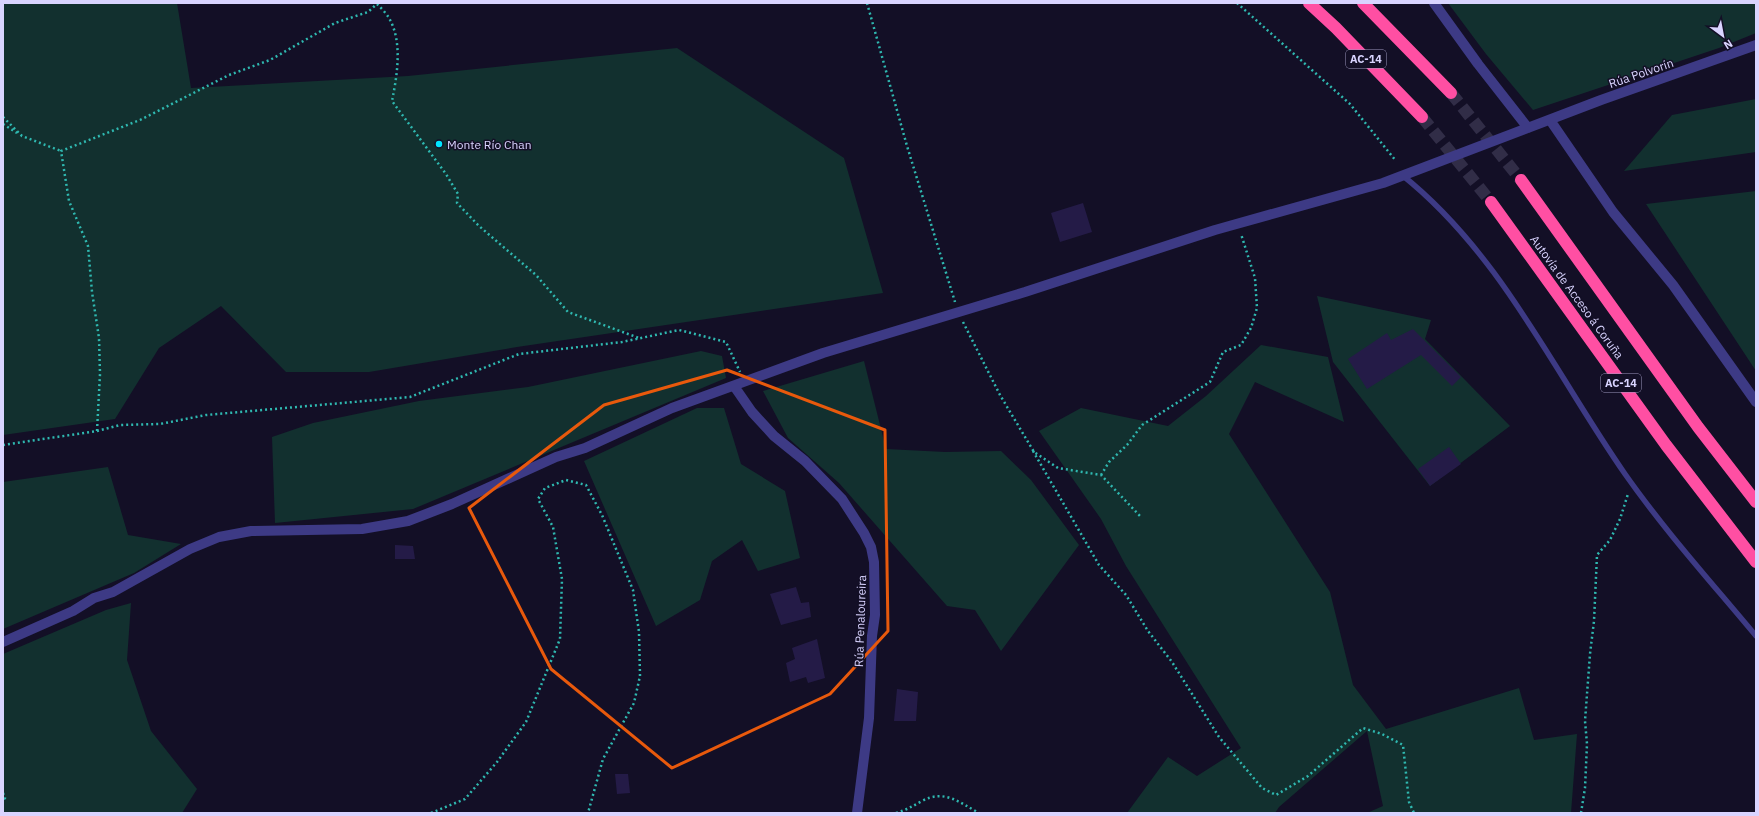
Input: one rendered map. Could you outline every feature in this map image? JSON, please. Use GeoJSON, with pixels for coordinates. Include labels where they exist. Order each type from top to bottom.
{"type":"FeatureCollection","features":[{"type":"Feature","properties":{"kind":"highway","name":"AC-14"},"geometry":{"type":"LineString","coordinates":[[1309,3],[1336,28],[1422,117]]}},
{"type":"Feature","properties":{"kind":"highway","name":"AC-14"},"geometry":{"type":"LineString","coordinates":[[1363,3],[1451,92]]}},
{"type":"Feature","properties":{"kind":"highway","name":"Autovía de Acceso á Coruña"},"geometry":{"type":"LineString","coordinates":[[1521,180],[1698,427],[1756,502]]}},
{"type":"Feature","properties":{"kind":"highway","name":"Autovía de Acceso á Coruña"},"geometry":{"type":"LineString","coordinates":[[1491,202],[1666,445],[1756,562]]}},
{"type":"Feature","properties":{"kind":"street"},"geometry":{"type":"LineString","coordinates":[[1434,3],[1478,64],[1532,127]]}},
{"type":"Feature","properties":{"kind":"street","name":"Rúa Polvorín"},"geometry":{"type":"LineString","coordinates":[[3,642],[73,611],[94,598],[113,592],[190,549],[219,537],[250,531],[362,529],[408,522],[452,504],[556,457],[585,448],[672,408],[823,353],[1237,224],[1346,194],[1402,175],[1756,45]]}},
{"type":"Feature","properties":{"kind":"street"},"geometry":{"type":"LineString","coordinates":[[1550,120],[1613,212],[1673,285],[1756,402]]}},
{"type":"Feature","properties":{"kind":"street","name":"Rúa Penaloureira"},"geometry":{"type":"LineString","coordinates":[[734,386],[752,412],[774,436],[805,462],[842,499],[864,533],[871,547],[874,562],[875,615],[872,636],[869,718],[857,813]]}},
{"type":"Feature","properties":{"kind":"lane"},"geometry":{"type":"LineString","coordinates":[[1402,175],[1423,192],[1457,228],[1504,286],[1625,474],[1662,523],[1756,636]]}},
{"type":"Feature","properties":{"kind":"path"},"geometry":{"type":"LineString","coordinates":[[3,124],[22,136],[61,151],[140,120],[229,75],[270,60],[335,23],[368,12],[377,3],[389,19],[395,37],[399,66],[392,101],[446,174],[458,194],[457,203],[479,226],[536,275],[568,312],[639,338]]}},
{"type":"Feature","properties":{"kind":"path"},"geometry":{"type":"LineString","coordinates":[[867,3],[907,146],[958,312],[1000,395],[1034,452],[1058,468],[1101,475],[1140,516]]}},
{"type":"Feature","properties":{"kind":"path"},"geometry":{"type":"LineString","coordinates":[[1237,3],[1350,104],[1396,162]]}},
{"type":"Feature","properties":{"kind":"path"},"geometry":{"type":"LineString","coordinates":[[3,117],[22,136]]}},
{"type":"Feature","properties":{"kind":"path"},"geometry":{"type":"LineString","coordinates":[[61,151],[69,201],[88,246],[92,292],[99,338],[100,374],[97,431]]}},
{"type":"Feature","properties":{"kind":"path"},"geometry":{"type":"LineString","coordinates":[[1101,475],[1109,462],[1127,445],[1142,425],[1210,382],[1223,352],[1241,345],[1251,328],[1257,308],[1255,278],[1237,224]]}},
{"type":"Feature","properties":{"kind":"path"},"geometry":{"type":"LineString","coordinates":[[3,445],[97,431],[120,425],[160,424],[206,415],[410,396],[519,354],[622,342],[679,330],[726,342],[744,382]]}},
{"type":"Feature","properties":{"kind":"path"},"geometry":{"type":"LineString","coordinates":[[1033,451],[1100,566],[1126,595],[1148,631],[1172,662],[1219,737],[1262,788],[1276,795],[1308,776],[1363,728],[1382,734],[1403,745],[1409,802],[1414,813]]}},
{"type":"Feature","properties":{"kind":"path"},"geometry":{"type":"LineString","coordinates":[[1581,813],[1585,788],[1587,744],[1585,721],[1594,621],[1597,555],[1610,540],[1629,496],[1625,474]]}},
{"type":"Feature","properties":{"kind":"path"},"geometry":{"type":"LineString","coordinates":[[431,813],[465,798],[497,762],[526,722],[560,639],[562,579],[553,527],[538,499],[546,488],[566,480],[586,485],[602,515],[633,590],[639,632],[640,676],[634,703],[603,759],[588,813]]}},
{"type":"Feature","properties":{"kind":"path"},"geometry":{"type":"LineString","coordinates":[[3,793],[5,798],[3,800]]}},
{"type":"Feature","properties":{"kind":"path"},"geometry":{"type":"LineString","coordinates":[[896,813],[935,796],[949,797],[978,813]]}},
{"type":"Feature","properties":{"kind":"highlighted area"},"geometry":{"type":"Polygon","coordinates":[[[727,370],[885,430],[888,631],[830,694],[672,768],[551,669],[469,508],[604,405],[727,370]]]}},
{"type":"Feature","properties":{"kind":"green space"},"geometry":{"type":"Polygon","coordinates":[[[3,3],[177,3],[191,88],[408,76],[677,48],[844,158],[883,293],[517,347],[369,372],[286,372],[221,306],[159,348],[115,419],[3,435],[3,3]]]}},
{"type":"Feature","properties":{"kind":"green space"},"geometry":{"type":"Polygon","coordinates":[[[1448,3],[1756,3],[1756,33],[1719,48],[1533,110],[1486,54],[1448,3]]]}},
{"type":"Feature","properties":{"kind":"green space"},"geometry":{"type":"Polygon","coordinates":[[[1756,99],[1756,152],[1624,171],[1672,115],[1756,99]]]}},
{"type":"Feature","properties":{"kind":"green space"},"geometry":{"type":"Polygon","coordinates":[[[1756,191],[1756,371],[1646,204],[1756,191]]]}},
{"type":"Feature","properties":{"kind":"green space"},"geometry":{"type":"Polygon","coordinates":[[[1317,296],[1431,320],[1425,339],[1510,426],[1430,486],[1333,362],[1317,296]]]}},
{"type":"Feature","properties":{"kind":"green space"},"geometry":{"type":"Polygon","coordinates":[[[1261,345],[1328,357],[1344,422],[1255,382],[1229,434],[1330,592],[1353,685],[1386,729],[1519,688],[1534,740],[1577,734],[1571,813],[1367,813],[1383,806],[1367,731],[1279,807],[1275,813],[1127,813],[1168,757],[1197,776],[1241,748],[1126,566],[1101,519],[1039,431],[1081,408],[1168,426],[1206,396],[1261,345]]]}},
{"type":"Feature","properties":{"kind":"green space"},"geometry":{"type":"Polygon","coordinates":[[[701,351],[722,356],[726,378],[413,509],[275,523],[272,437],[313,423],[419,401],[528,387],[701,351]]]}},
{"type":"Feature","properties":{"kind":"green space"},"geometry":{"type":"Polygon","coordinates":[[[864,361],[886,449],[945,452],[1001,451],[1031,480],[1079,545],[1001,651],[975,610],[947,606],[839,483],[788,438],[763,391],[864,361]]]}},
{"type":"Feature","properties":{"kind":"green space"},"geometry":{"type":"Polygon","coordinates":[[[697,408],[724,408],[741,464],[785,491],[800,558],[758,571],[742,540],[712,561],[700,600],[656,626],[584,461],[697,408]]]}},
{"type":"Feature","properties":{"kind":"green space"},"geometry":{"type":"Polygon","coordinates":[[[108,467],[128,535],[181,544],[134,573],[3,629],[3,482],[108,467]]]}},
{"type":"Feature","properties":{"kind":"green space"},"geometry":{"type":"Polygon","coordinates":[[[131,603],[127,660],[151,731],[197,789],[182,813],[3,813],[3,654],[106,610],[131,603]]]}},
{"type":"Feature","properties":{"kind":"building"},"geometry":{"type":"Polygon","coordinates":[[[1083,203],[1092,232],[1060,242],[1051,213],[1083,203]]]}},
{"type":"Feature","properties":{"kind":"building"},"geometry":{"type":"Polygon","coordinates":[[[1413,329],[1461,377],[1452,386],[1421,355],[1367,389],[1348,359],[1387,333],[1391,340],[1413,329]]]}},
{"type":"Feature","properties":{"kind":"building"},"geometry":{"type":"Polygon","coordinates":[[[1449,447],[1461,464],[1430,486],[1418,469],[1449,447]]]}},
{"type":"Feature","properties":{"kind":"building"},"geometry":{"type":"Polygon","coordinates":[[[395,545],[413,546],[415,559],[395,559],[395,545]]]}},
{"type":"Feature","properties":{"kind":"building"},"geometry":{"type":"Polygon","coordinates":[[[796,587],[801,603],[809,602],[811,617],[781,625],[770,594],[796,587]]]}},
{"type":"Feature","properties":{"kind":"building"},"geometry":{"type":"Polygon","coordinates":[[[817,639],[825,678],[808,683],[806,677],[790,682],[786,663],[795,659],[792,648],[817,639]]]}},
{"type":"Feature","properties":{"kind":"building"},"geometry":{"type":"Polygon","coordinates":[[[897,689],[918,692],[916,721],[894,721],[897,689]]]}},
{"type":"Feature","properties":{"kind":"building"},"geometry":{"type":"Polygon","coordinates":[[[615,774],[628,774],[630,793],[617,794],[615,774]]]}},
{"type":"Feature","properties":{"kind":"tunnel"},"geometry":{"type":"LineString","coordinates":[[1451,93],[1521,180]]}},
{"type":"Feature","properties":{"kind":"tunnel"},"geometry":{"type":"LineString","coordinates":[[1422,117],[1491,202]]}},
{"type":"Feature","properties":{"kind":"place","name":"Monte Río Chan"},"geometry":{"type":"Point","coordinates":[439,144]}}]}
